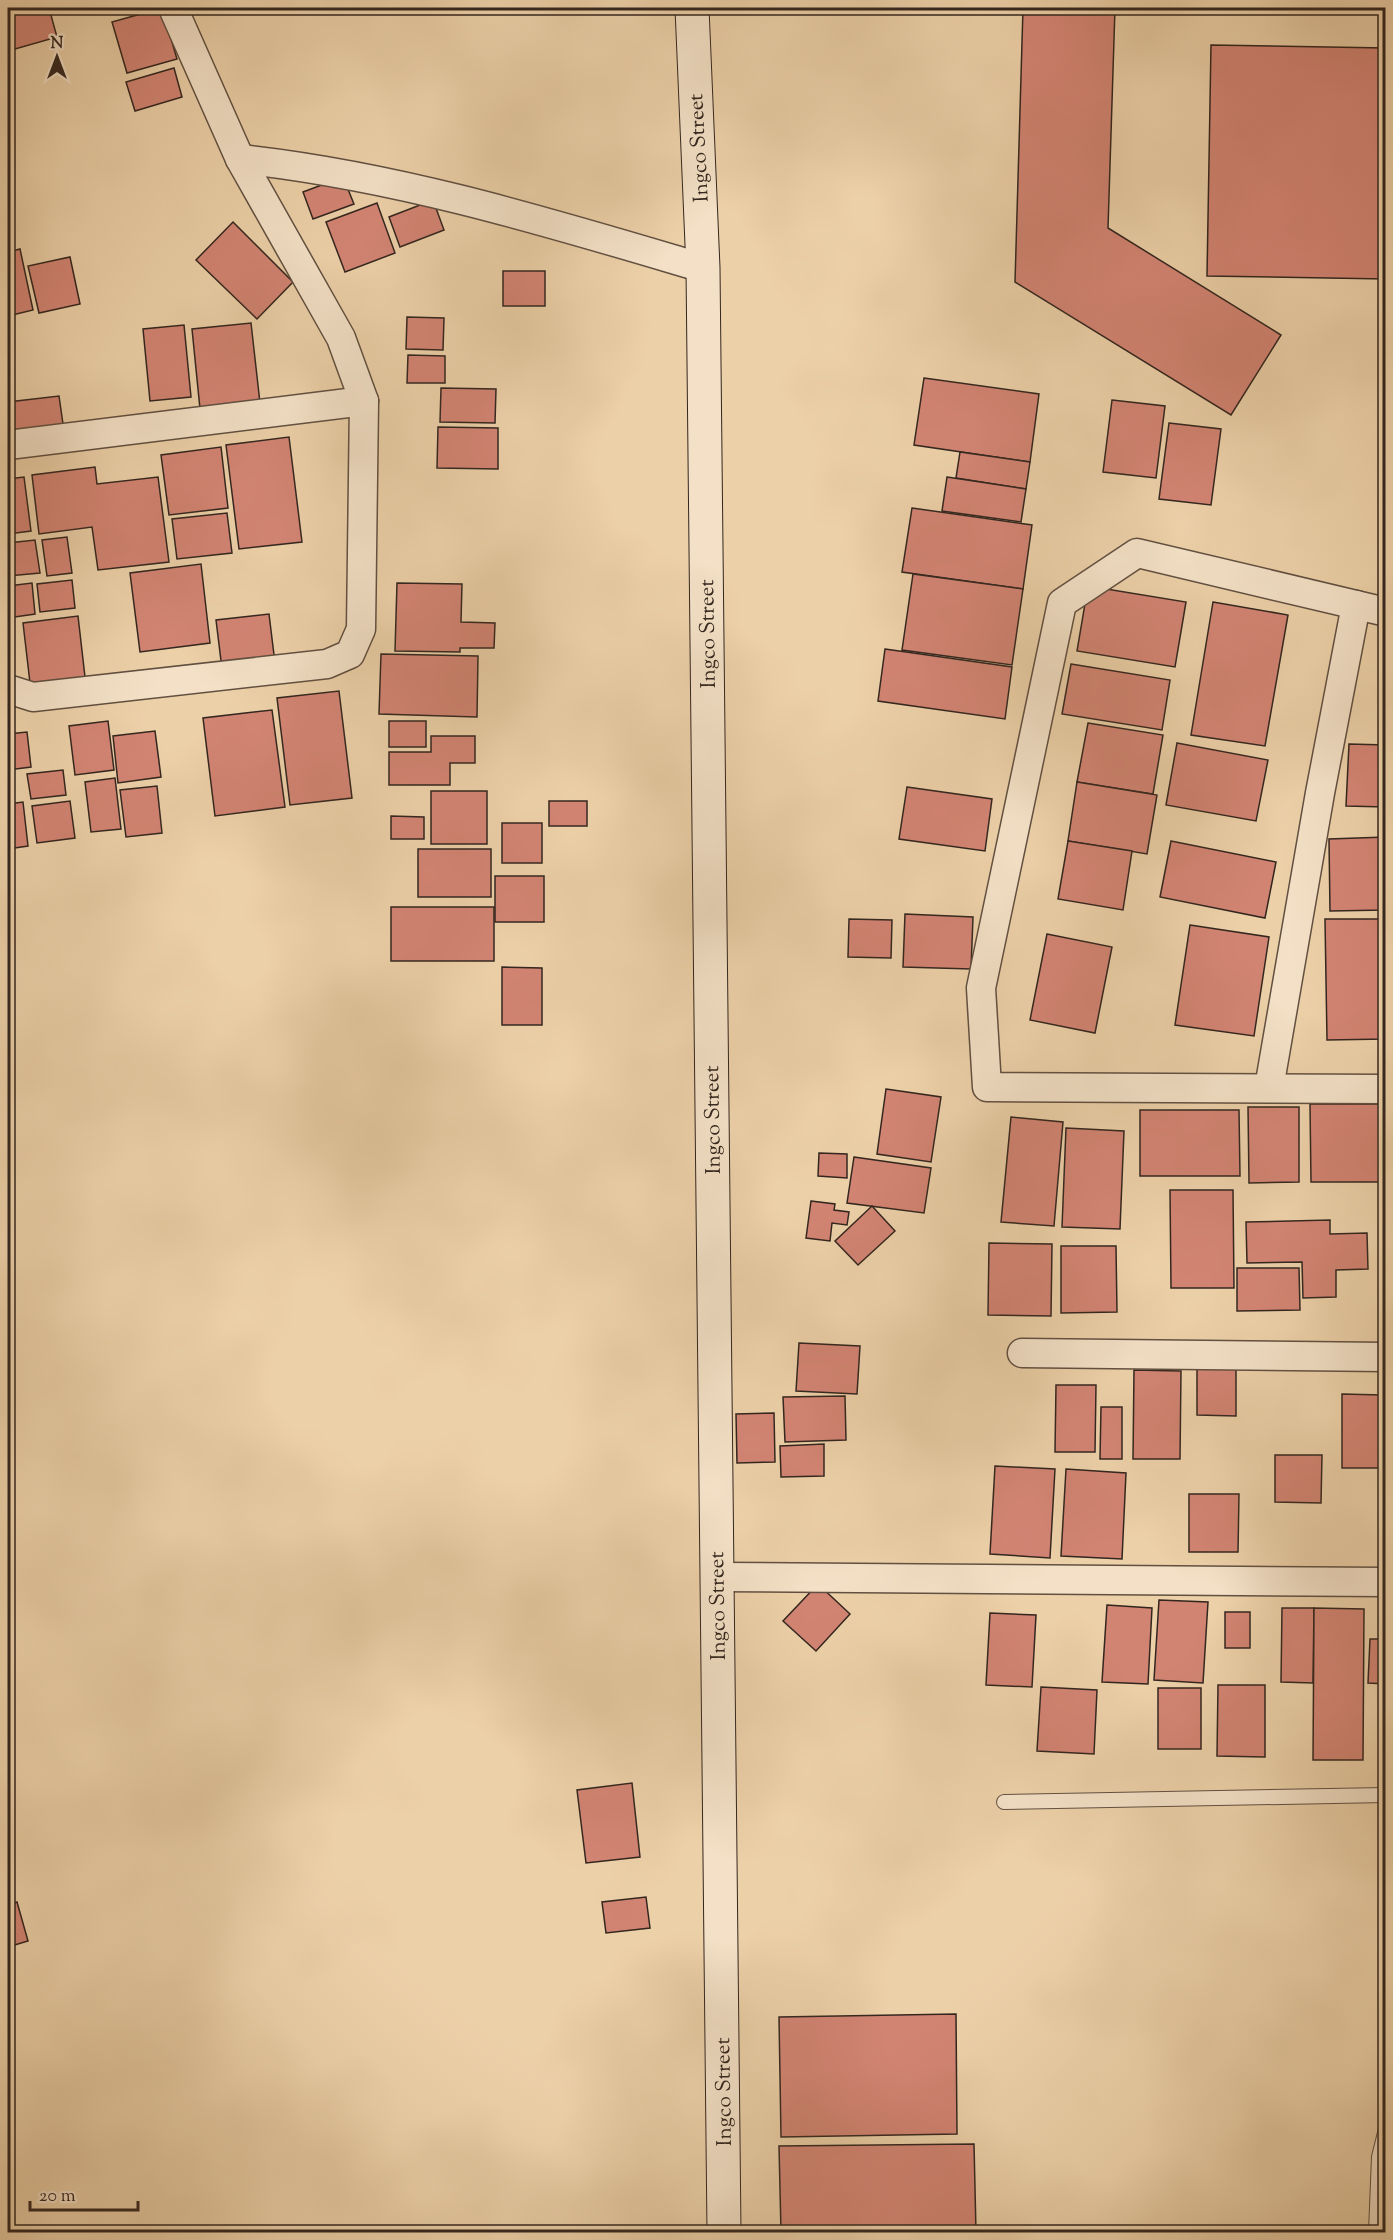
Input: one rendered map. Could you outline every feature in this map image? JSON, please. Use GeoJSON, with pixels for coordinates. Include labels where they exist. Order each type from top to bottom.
{"type":"FeatureCollection","features":[{"type":"Feature","properties":{"kind":"street"},"geometry":{"type":"LineString","coordinates":[[8,689],[33,697],[327,664],[350,654],[361,629],[364,401],[341,338],[240,159],[172,8]]}},
{"type":"Feature","properties":{"kind":"street","name":"Ingco Street"},"geometry":{"type":"LineString","coordinates":[[692,8],[703,268],[724,2232]]}},
{"type":"Feature","properties":{"kind":"street"},"geometry":{"type":"LineString","coordinates":[[240,159],[311,166],[490,205],[703,268]]}},
{"type":"Feature","properties":{"kind":"street"},"geometry":{"type":"LineString","coordinates":[[8,445],[364,401]]}},
{"type":"Feature","properties":{"kind":"street"},"geometry":{"type":"LineString","coordinates":[[1386,612],[1137,553],[1062,603],[981,988],[987,1086],[1386,1089]]}},
{"type":"Feature","properties":{"kind":"street"},"geometry":{"type":"LineString","coordinates":[[1269,1088],[1320,793],[1356,605]]}},
{"type":"Feature","properties":{"kind":"street"},"geometry":{"type":"LineString","coordinates":[[1022,1353],[1386,1357]]}},
{"type":"Feature","properties":{"kind":"street"},"geometry":{"type":"LineString","coordinates":[[717,1577],[1386,1582]]}},
{"type":"Feature","properties":{"kind":"lane"},"geometry":{"type":"LineString","coordinates":[[1004,1802],[1386,1795]]}},
{"type":"Feature","properties":{"kind":"lane"},"geometry":{"type":"LineString","coordinates":[[1376,2232],[1379,2157],[1386,2129]]}},
{"type":"Feature","properties":{"kind":"building"},"geometry":{"type":"Polygon","coordinates":[[[8,8],[49,8],[57,37],[8,51],[8,8]]]}},
{"type":"Feature","properties":{"kind":"building"},"geometry":{"type":"Polygon","coordinates":[[[162,8],[177,59],[127,73],[112,22],[162,8]]]}},
{"type":"Feature","properties":{"kind":"building"},"geometry":{"type":"Polygon","coordinates":[[[1023,8],[1115,8],[1108,228],[1281,335],[1231,415],[1015,282],[1023,8]]]}},
{"type":"Feature","properties":{"kind":"building"},"geometry":{"type":"Polygon","coordinates":[[[1211,45],[1386,48],[1386,279],[1207,276],[1211,45]]]}},
{"type":"Feature","properties":{"kind":"building"},"geometry":{"type":"Polygon","coordinates":[[[174,68],[182,97],[135,111],[126,82],[174,68]]]}},
{"type":"Feature","properties":{"kind":"building"},"geometry":{"type":"Polygon","coordinates":[[[343,177],[354,204],[313,219],[303,192],[343,177]]]}},
{"type":"Feature","properties":{"kind":"building"},"geometry":{"type":"Polygon","coordinates":[[[433,200],[444,230],[400,247],[389,217],[433,200]]]}},
{"type":"Feature","properties":{"kind":"building"},"geometry":{"type":"Polygon","coordinates":[[[377,203],[395,253],[345,272],[326,222],[377,203]]]}},
{"type":"Feature","properties":{"kind":"building"},"geometry":{"type":"Polygon","coordinates":[[[233,222],[293,282],[257,319],[196,260],[233,222]]]}},
{"type":"Feature","properties":{"kind":"building"},"geometry":{"type":"Polygon","coordinates":[[[20,249],[33,310],[8,316],[8,252],[20,249]]]}},
{"type":"Feature","properties":{"kind":"building"},"geometry":{"type":"Polygon","coordinates":[[[70,257],[80,304],[39,313],[28,266],[70,257]]]}},
{"type":"Feature","properties":{"kind":"building"},"geometry":{"type":"Polygon","coordinates":[[[503,271],[545,271],[545,306],[503,306],[503,271]]]}},
{"type":"Feature","properties":{"kind":"building"},"geometry":{"type":"Polygon","coordinates":[[[407,317],[444,318],[443,350],[406,349],[407,317]]]}},
{"type":"Feature","properties":{"kind":"building"},"geometry":{"type":"Polygon","coordinates":[[[251,323],[260,403],[200,409],[192,329],[251,323]]]}},
{"type":"Feature","properties":{"kind":"building"},"geometry":{"type":"Polygon","coordinates":[[[184,325],[191,397],[150,401],[143,329],[184,325]]]}},
{"type":"Feature","properties":{"kind":"building"},"geometry":{"type":"Polygon","coordinates":[[[408,355],[445,356],[445,383],[407,383],[408,355]]]}},
{"type":"Feature","properties":{"kind":"building"},"geometry":{"type":"Polygon","coordinates":[[[924,378],[1039,394],[1030,462],[914,445],[924,378]]]}},
{"type":"Feature","properties":{"kind":"building"},"geometry":{"type":"Polygon","coordinates":[[[441,388],[496,389],[495,423],[440,422],[441,388]]]}},
{"type":"Feature","properties":{"kind":"building"},"geometry":{"type":"Polygon","coordinates":[[[59,396],[63,424],[8,431],[8,402],[59,396]]]}},
{"type":"Feature","properties":{"kind":"building"},"geometry":{"type":"Polygon","coordinates":[[[1112,400],[1165,406],[1156,478],[1103,472],[1112,400]]]}},
{"type":"Feature","properties":{"kind":"building"},"geometry":{"type":"Polygon","coordinates":[[[1169,423],[1221,429],[1211,505],[1159,499],[1169,423]]]}},
{"type":"Feature","properties":{"kind":"building"},"geometry":{"type":"Polygon","coordinates":[[[438,427],[498,428],[498,469],[437,468],[438,427]]]}},
{"type":"Feature","properties":{"kind":"building"},"geometry":{"type":"Polygon","coordinates":[[[289,437],[302,542],[239,549],[226,445],[289,437]]]}},
{"type":"Feature","properties":{"kind":"building"},"geometry":{"type":"Polygon","coordinates":[[[221,447],[228,508],[169,515],[161,455],[221,447]]]}},
{"type":"Feature","properties":{"kind":"building"},"geometry":{"type":"Polygon","coordinates":[[[960,452],[1030,462],[1026,489],[956,478],[960,452]]]}},
{"type":"Feature","properties":{"kind":"building"},"geometry":{"type":"Polygon","coordinates":[[[95,467],[97,484],[158,477],[169,562],[98,570],[92,527],[39,534],[32,475],[95,467]]]}},
{"type":"Feature","properties":{"kind":"building"},"geometry":{"type":"Polygon","coordinates":[[[24,477],[31,531],[8,534],[8,479],[24,477]]]}},
{"type":"Feature","properties":{"kind":"building"},"geometry":{"type":"Polygon","coordinates":[[[947,477],[1026,489],[1021,522],[942,511],[947,477]]]}},
{"type":"Feature","properties":{"kind":"building"},"geometry":{"type":"Polygon","coordinates":[[[912,508],[1032,525],[1023,589],[902,572],[912,508]]]}},
{"type":"Feature","properties":{"kind":"building"},"geometry":{"type":"Polygon","coordinates":[[[227,513],[232,553],[177,559],[172,519],[227,513]]]}},
{"type":"Feature","properties":{"kind":"building"},"geometry":{"type":"Polygon","coordinates":[[[67,537],[72,573],[47,576],[42,540],[67,537]]]}},
{"type":"Feature","properties":{"kind":"building"},"geometry":{"type":"Polygon","coordinates":[[[35,540],[40,573],[8,576],[8,543],[35,540]]]}},
{"type":"Feature","properties":{"kind":"building"},"geometry":{"type":"Polygon","coordinates":[[[201,564],[210,643],[140,652],[130,573],[201,564]]]}},
{"type":"Feature","properties":{"kind":"building"},"geometry":{"type":"Polygon","coordinates":[[[913,574],[1023,589],[1012,665],[902,650],[913,574]]]}},
{"type":"Feature","properties":{"kind":"building"},"geometry":{"type":"Polygon","coordinates":[[[72,580],[75,608],[40,612],[37,584],[72,580]]]}},
{"type":"Feature","properties":{"kind":"building"},"geometry":{"type":"Polygon","coordinates":[[[32,583],[35,614],[8,618],[8,586],[32,583]]]}},
{"type":"Feature","properties":{"kind":"building"},"geometry":{"type":"Polygon","coordinates":[[[397,583],[462,584],[461,622],[495,623],[494,648],[460,648],[460,652],[395,651],[397,583]]]}},
{"type":"Feature","properties":{"kind":"building"},"geometry":{"type":"Polygon","coordinates":[[[1088,586],[1186,602],[1175,667],[1077,651],[1088,586]]]}},
{"type":"Feature","properties":{"kind":"building"},"geometry":{"type":"Polygon","coordinates":[[[1213,602],[1288,615],[1265,746],[1191,735],[1213,602]]]}},
{"type":"Feature","properties":{"kind":"building"},"geometry":{"type":"Polygon","coordinates":[[[269,614],[275,663],[222,669],[216,620],[269,614]]]}},
{"type":"Feature","properties":{"kind":"building"},"geometry":{"type":"Polygon","coordinates":[[[78,616],[85,677],[30,683],[23,623],[78,616]]]}},
{"type":"Feature","properties":{"kind":"building"},"geometry":{"type":"Polygon","coordinates":[[[885,649],[1012,667],[1005,719],[878,701],[885,649]]]}},
{"type":"Feature","properties":{"kind":"building"},"geometry":{"type":"Polygon","coordinates":[[[381,654],[478,656],[477,717],[379,714],[381,654]]]}},
{"type":"Feature","properties":{"kind":"building"},"geometry":{"type":"Polygon","coordinates":[[[1071,664],[1170,680],[1162,730],[1062,714],[1071,664]]]}},
{"type":"Feature","properties":{"kind":"building"},"geometry":{"type":"Polygon","coordinates":[[[339,691],[352,798],[290,805],[277,698],[339,691]]]}},
{"type":"Feature","properties":{"kind":"building"},"geometry":{"type":"Polygon","coordinates":[[[272,710],[285,807],[215,816],[203,718],[272,710]]]}},
{"type":"Feature","properties":{"kind":"building"},"geometry":{"type":"Polygon","coordinates":[[[108,721],[114,770],[75,775],[69,726],[108,721]]]}},
{"type":"Feature","properties":{"kind":"building"},"geometry":{"type":"Polygon","coordinates":[[[389,721],[426,721],[426,747],[389,747],[389,721]]]}},
{"type":"Feature","properties":{"kind":"building"},"geometry":{"type":"Polygon","coordinates":[[[1088,723],[1163,735],[1153,794],[1077,782],[1088,723]]]}},
{"type":"Feature","properties":{"kind":"building"},"geometry":{"type":"Polygon","coordinates":[[[155,731],[161,777],[118,783],[113,736],[155,731]]]}},
{"type":"Feature","properties":{"kind":"building"},"geometry":{"type":"Polygon","coordinates":[[[27,732],[31,767],[8,770],[8,734],[27,732]]]}},
{"type":"Feature","properties":{"kind":"building"},"geometry":{"type":"Polygon","coordinates":[[[431,736],[475,736],[475,763],[450,763],[450,785],[389,785],[389,752],[431,752],[431,736]]]}},
{"type":"Feature","properties":{"kind":"building"},"geometry":{"type":"Polygon","coordinates":[[[1177,743],[1268,760],[1256,821],[1166,805],[1177,743]]]}},
{"type":"Feature","properties":{"kind":"building"},"geometry":{"type":"Polygon","coordinates":[[[1349,744],[1386,745],[1386,807],[1346,806],[1349,744]]]}},
{"type":"Feature","properties":{"kind":"building"},"geometry":{"type":"Polygon","coordinates":[[[63,770],[66,795],[31,799],[27,774],[63,770]]]}},
{"type":"Feature","properties":{"kind":"building"},"geometry":{"type":"Polygon","coordinates":[[[115,778],[121,829],[91,832],[85,782],[115,778]]]}},
{"type":"Feature","properties":{"kind":"building"},"geometry":{"type":"Polygon","coordinates":[[[1077,782],[1157,795],[1147,854],[1068,841],[1077,782]]]}},
{"type":"Feature","properties":{"kind":"building"},"geometry":{"type":"Polygon","coordinates":[[[157,786],[162,833],[126,837],[120,790],[157,786]]]}},
{"type":"Feature","properties":{"kind":"building"},"geometry":{"type":"Polygon","coordinates":[[[907,787],[992,799],[985,851],[899,839],[907,787]]]}},
{"type":"Feature","properties":{"kind":"building"},"geometry":{"type":"Polygon","coordinates":[[[431,791],[487,791],[487,844],[431,844],[431,791]]]}},
{"type":"Feature","properties":{"kind":"building"},"geometry":{"type":"Polygon","coordinates":[[[70,801],[75,838],[37,843],[32,806],[70,801]]]}},
{"type":"Feature","properties":{"kind":"building"},"geometry":{"type":"Polygon","coordinates":[[[549,801],[587,801],[587,826],[549,826],[549,801]]]}},
{"type":"Feature","properties":{"kind":"building"},"geometry":{"type":"Polygon","coordinates":[[[23,802],[28,846],[8,849],[8,804],[23,802]]]}},
{"type":"Feature","properties":{"kind":"building"},"geometry":{"type":"Polygon","coordinates":[[[391,816],[424,817],[424,839],[391,839],[391,816]]]}},
{"type":"Feature","properties":{"kind":"building"},"geometry":{"type":"Polygon","coordinates":[[[502,823],[542,823],[542,863],[502,863],[502,823]]]}},
{"type":"Feature","properties":{"kind":"building"},"geometry":{"type":"Polygon","coordinates":[[[1386,837],[1386,910],[1330,911],[1329,839],[1386,837]]]}},
{"type":"Feature","properties":{"kind":"building"},"geometry":{"type":"Polygon","coordinates":[[[1068,841],[1132,851],[1123,910],[1058,899],[1068,841]]]}},
{"type":"Feature","properties":{"kind":"building"},"geometry":{"type":"Polygon","coordinates":[[[1171,841],[1276,862],[1265,918],[1160,897],[1171,841]]]}},
{"type":"Feature","properties":{"kind":"building"},"geometry":{"type":"Polygon","coordinates":[[[418,849],[491,849],[491,897],[418,897],[418,849]]]}},
{"type":"Feature","properties":{"kind":"building"},"geometry":{"type":"Polygon","coordinates":[[[495,876],[544,876],[544,922],[495,922],[495,876]]]}},
{"type":"Feature","properties":{"kind":"building"},"geometry":{"type":"Polygon","coordinates":[[[391,907],[494,907],[494,961],[391,961],[391,907]]]}},
{"type":"Feature","properties":{"kind":"building"},"geometry":{"type":"Polygon","coordinates":[[[905,914],[973,917],[971,969],[903,967],[905,914]]]}},
{"type":"Feature","properties":{"kind":"building"},"geometry":{"type":"Polygon","coordinates":[[[849,919],[892,920],[891,958],[848,957],[849,919]]]}},
{"type":"Feature","properties":{"kind":"building"},"geometry":{"type":"Polygon","coordinates":[[[1325,919],[1386,919],[1386,1039],[1327,1040],[1325,919]]]}},
{"type":"Feature","properties":{"kind":"building"},"geometry":{"type":"Polygon","coordinates":[[[1190,925],[1269,937],[1254,1036],[1175,1025],[1190,925]]]}},
{"type":"Feature","properties":{"kind":"building"},"geometry":{"type":"Polygon","coordinates":[[[1047,934],[1112,947],[1095,1033],[1030,1020],[1047,934]]]}},
{"type":"Feature","properties":{"kind":"building"},"geometry":{"type":"Polygon","coordinates":[[[502,967],[542,968],[542,1025],[502,1025],[502,967]]]}},
{"type":"Feature","properties":{"kind":"building"},"geometry":{"type":"Polygon","coordinates":[[[886,1089],[941,1097],[931,1162],[877,1154],[886,1089]]]}},
{"type":"Feature","properties":{"kind":"building"},"geometry":{"type":"Polygon","coordinates":[[[1310,1104],[1386,1104],[1386,1182],[1311,1182],[1310,1104]]]}},
{"type":"Feature","properties":{"kind":"building"},"geometry":{"type":"Polygon","coordinates":[[[1248,1107],[1299,1107],[1299,1182],[1249,1183],[1248,1107]]]}},
{"type":"Feature","properties":{"kind":"building"},"geometry":{"type":"Polygon","coordinates":[[[1140,1110],[1239,1110],[1240,1176],[1140,1176],[1140,1110]]]}},
{"type":"Feature","properties":{"kind":"building"},"geometry":{"type":"Polygon","coordinates":[[[1011,1117],[1063,1122],[1054,1226],[1001,1222],[1011,1117]]]}},
{"type":"Feature","properties":{"kind":"building"},"geometry":{"type":"Polygon","coordinates":[[[1066,1128],[1124,1131],[1120,1229],[1062,1227],[1066,1128]]]}},
{"type":"Feature","properties":{"kind":"building"},"geometry":{"type":"Polygon","coordinates":[[[819,1153],[847,1154],[847,1178],[818,1176],[819,1153]]]}},
{"type":"Feature","properties":{"kind":"building"},"geometry":{"type":"Polygon","coordinates":[[[854,1157],[931,1168],[924,1213],[847,1203],[854,1157]]]}},
{"type":"Feature","properties":{"kind":"building"},"geometry":{"type":"Polygon","coordinates":[[[1170,1190],[1233,1190],[1234,1288],[1171,1288],[1170,1190]]]}},
{"type":"Feature","properties":{"kind":"building"},"geometry":{"type":"Polygon","coordinates":[[[811,1201],[835,1204],[834,1210],[849,1212],[847,1225],[832,1223],[830,1241],[806,1238],[811,1201]]]}},
{"type":"Feature","properties":{"kind":"building"},"geometry":{"type":"Polygon","coordinates":[[[872,1206],[895,1231],[858,1265],[835,1241],[872,1206]]]}},
{"type":"Feature","properties":{"kind":"building"},"geometry":{"type":"Polygon","coordinates":[[[1330,1220],[1330,1234],[1367,1233],[1368,1269],[1336,1270],[1336,1297],[1303,1298],[1302,1262],[1247,1263],[1246,1222],[1330,1220]]]}},
{"type":"Feature","properties":{"kind":"building"},"geometry":{"type":"Polygon","coordinates":[[[989,1243],[1052,1244],[1051,1316],[988,1315],[989,1243]]]}},
{"type":"Feature","properties":{"kind":"building"},"geometry":{"type":"Polygon","coordinates":[[[1061,1246],[1116,1246],[1117,1312],[1061,1313],[1061,1246]]]}},
{"type":"Feature","properties":{"kind":"building"},"geometry":{"type":"Polygon","coordinates":[[[1237,1268],[1299,1268],[1300,1310],[1237,1311],[1237,1268]]]}},
{"type":"Feature","properties":{"kind":"building"},"geometry":{"type":"Polygon","coordinates":[[[799,1343],[860,1346],[857,1394],[796,1391],[799,1343]]]}},
{"type":"Feature","properties":{"kind":"building"},"geometry":{"type":"Polygon","coordinates":[[[1197,1362],[1236,1362],[1236,1416],[1197,1415],[1197,1362]]]}},
{"type":"Feature","properties":{"kind":"building"},"geometry":{"type":"Polygon","coordinates":[[[1134,1370],[1181,1371],[1180,1459],[1133,1459],[1134,1370]]]}},
{"type":"Feature","properties":{"kind":"building"},"geometry":{"type":"Polygon","coordinates":[[[1056,1385],[1096,1385],[1095,1452],[1055,1452],[1056,1385]]]}},
{"type":"Feature","properties":{"kind":"building"},"geometry":{"type":"Polygon","coordinates":[[[1342,1394],[1382,1395],[1381,1468],[1342,1468],[1342,1394]]]}},
{"type":"Feature","properties":{"kind":"building"},"geometry":{"type":"Polygon","coordinates":[[[1382,1395],[1386,1395],[1386,1465],[1381,1465],[1382,1395]]]}},
{"type":"Feature","properties":{"kind":"building"},"geometry":{"type":"Polygon","coordinates":[[[845,1396],[846,1440],[785,1442],[783,1397],[845,1396]]]}},
{"type":"Feature","properties":{"kind":"building"},"geometry":{"type":"Polygon","coordinates":[[[1101,1407],[1122,1407],[1122,1459],[1100,1459],[1101,1407]]]}},
{"type":"Feature","properties":{"kind":"building"},"geometry":{"type":"Polygon","coordinates":[[[774,1413],[775,1462],[737,1463],[736,1414],[774,1413]]]}},
{"type":"Feature","properties":{"kind":"building"},"geometry":{"type":"Polygon","coordinates":[[[824,1444],[824,1476],[781,1477],[780,1446],[824,1444]]]}},
{"type":"Feature","properties":{"kind":"building"},"geometry":{"type":"Polygon","coordinates":[[[1275,1455],[1322,1455],[1321,1503],[1275,1502],[1275,1455]]]}},
{"type":"Feature","properties":{"kind":"building"},"geometry":{"type":"Polygon","coordinates":[[[995,1466],[1055,1469],[1050,1558],[990,1554],[995,1466]]]}},
{"type":"Feature","properties":{"kind":"building"},"geometry":{"type":"Polygon","coordinates":[[[1066,1469],[1126,1473],[1122,1559],[1061,1556],[1066,1469]]]}},
{"type":"Feature","properties":{"kind":"building"},"geometry":{"type":"Polygon","coordinates":[[[1189,1494],[1239,1494],[1238,1552],[1189,1552],[1189,1494]]]}},
{"type":"Feature","properties":{"kind":"building"},"geometry":{"type":"Polygon","coordinates":[[[1385,1500],[1386,1549],[1384,1549],[1385,1500]]]}},
{"type":"Feature","properties":{"kind":"building"},"geometry":{"type":"Polygon","coordinates":[[[818,1584],[850,1614],[816,1651],[783,1621],[818,1584]]]}},
{"type":"Feature","properties":{"kind":"building"},"geometry":{"type":"Polygon","coordinates":[[[1159,1600],[1208,1602],[1203,1683],[1154,1680],[1159,1600]]]}},
{"type":"Feature","properties":{"kind":"building"},"geometry":{"type":"Polygon","coordinates":[[[1107,1605],[1152,1608],[1148,1684],[1102,1682],[1107,1605]]]}},
{"type":"Feature","properties":{"kind":"building"},"geometry":{"type":"Polygon","coordinates":[[[1282,1608],[1314,1608],[1313,1683],[1281,1682],[1282,1608]]]}},
{"type":"Feature","properties":{"kind":"building"},"geometry":{"type":"Polygon","coordinates":[[[1314,1608],[1364,1609],[1363,1760],[1313,1760],[1314,1608]]]}},
{"type":"Feature","properties":{"kind":"building"},"geometry":{"type":"Polygon","coordinates":[[[1225,1612],[1250,1612],[1250,1648],[1225,1648],[1225,1612]]]}},
{"type":"Feature","properties":{"kind":"building"},"geometry":{"type":"Polygon","coordinates":[[[990,1613],[1036,1615],[1032,1687],[986,1685],[990,1613]]]}},
{"type":"Feature","properties":{"kind":"building"},"geometry":{"type":"Polygon","coordinates":[[[1370,1639],[1386,1639],[1386,1684],[1368,1683],[1370,1639]]]}},
{"type":"Feature","properties":{"kind":"building"},"geometry":{"type":"Polygon","coordinates":[[[1218,1685],[1265,1685],[1265,1757],[1217,1756],[1218,1685]]]}},
{"type":"Feature","properties":{"kind":"building"},"geometry":{"type":"Polygon","coordinates":[[[1041,1687],[1097,1690],[1094,1754],[1037,1751],[1041,1687]]]}},
{"type":"Feature","properties":{"kind":"building"},"geometry":{"type":"Polygon","coordinates":[[[1158,1688],[1201,1688],[1201,1749],[1158,1749],[1158,1688]]]}},
{"type":"Feature","properties":{"kind":"building"},"geometry":{"type":"Polygon","coordinates":[[[632,1783],[640,1857],[586,1863],[577,1790],[632,1783]]]}},
{"type":"Feature","properties":{"kind":"building"},"geometry":{"type":"Polygon","coordinates":[[[646,1897],[650,1928],[606,1933],[602,1902],[646,1897]]]}},
{"type":"Feature","properties":{"kind":"building"},"geometry":{"type":"Polygon","coordinates":[[[17,1902],[28,1941],[8,1947],[8,1905],[17,1902]]]}},
{"type":"Feature","properties":{"kind":"building"},"geometry":{"type":"Polygon","coordinates":[[[956,2014],[957,2134],[781,2137],[779,2017],[956,2014]]]}},
{"type":"Feature","properties":{"kind":"building"},"geometry":{"type":"Polygon","coordinates":[[[974,2144],[976,2232],[781,2232],[779,2146],[974,2144]]]}}]}
